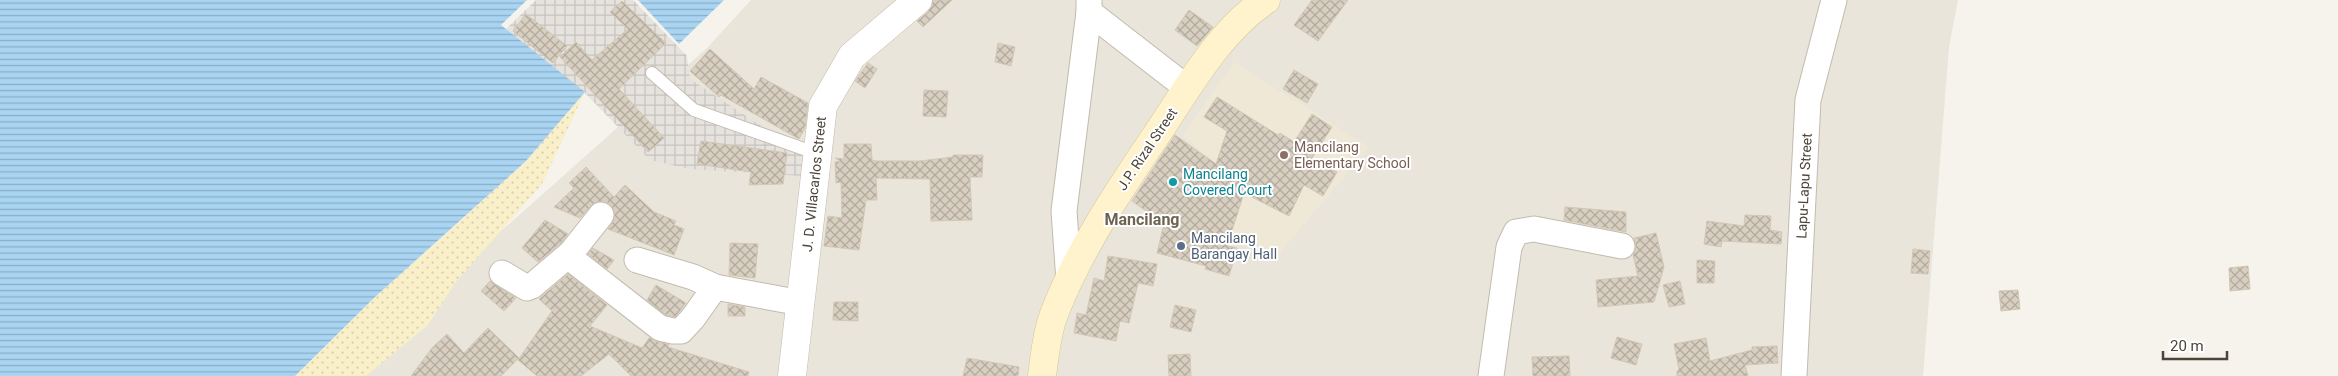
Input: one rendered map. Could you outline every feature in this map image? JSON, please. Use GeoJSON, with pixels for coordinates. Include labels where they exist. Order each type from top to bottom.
{"type":"FeatureCollection","features":[{"type":"Feature","properties":{"kind":"main road","name":"J.P. Rizal Street"},"geometry":{"type":"LineString","coordinates":[[1042,376],[1047,340],[1055,311],[1090,239],[1187,88],[1230,31],[1266,0]]}},
{"type":"Feature","properties":{"kind":"street","name":"J. D. Villacarlos Street"},"geometry":{"type":"LineString","coordinates":[[792,376],[823,106],[852,56],[918,0]]}},
{"type":"Feature","properties":{"kind":"street","name":"Lapu-Lapu Street"},"geometry":{"type":"LineString","coordinates":[[1794,376],[1808,100],[1834,0]]}},
{"type":"Feature","properties":{"kind":"street"},"geometry":{"type":"LineString","coordinates":[[1089,6],[1187,88]]}},
{"type":"Feature","properties":{"kind":"street"},"geometry":{"type":"LineString","coordinates":[[1069,281],[1064,211],[1089,6]]}},
{"type":"Feature","properties":{"kind":"street"},"geometry":{"type":"LineString","coordinates":[[502,273],[527,288],[532,286],[571,253],[601,216]]}},
{"type":"Feature","properties":{"kind":"street"},"geometry":{"type":"LineString","coordinates":[[1491,376],[1509,247],[1516,232],[1534,229],[1622,246]]}},
{"type":"Feature","properties":{"kind":"street"},"geometry":{"type":"LineString","coordinates":[[571,253],[574,261],[660,328],[681,331],[693,318],[715,287]]}},
{"type":"Feature","properties":{"kind":"street"},"geometry":{"type":"LineString","coordinates":[[637,260],[715,287],[801,303]]}},
{"type":"Feature","properties":{"kind":"lane"},"geometry":{"type":"LineString","coordinates":[[652,73],[694,110],[818,154]]}},
{"type":"Feature","properties":{"kind":"shaded area"},"geometry":{"type":"Polygon","coordinates":[[[536,0],[633,0],[687,56],[690,79],[807,156],[803,176],[690,169],[650,160],[584,92],[506,29],[536,0]]]}},
{"type":"Feature","properties":{"kind":"shaded area"},"geometry":{"type":"Polygon","coordinates":[[[751,0],[1958,0],[1949,47],[1923,376],[338,376],[707,48],[751,0]]]}},
{"type":"Feature","properties":{"kind":"shaded area","name":"Mancilang Elementary School"},"geometry":{"type":"Polygon","coordinates":[[[1234,62],[1369,147],[1277,256],[1177,223],[1217,163],[1183,136],[1234,62]]]}},
{"type":"Feature","properties":{"kind":"sand"},"geometry":{"type":"Polygon","coordinates":[[[585,92],[542,184],[455,283],[428,325],[366,376],[295,376],[375,297],[526,161],[585,92]]]}},
{"type":"Feature","properties":{"kind":"water"},"geometry":{"type":"Polygon","coordinates":[[[0,0],[527,0],[501,25],[585,92],[526,161],[375,297],[295,376],[0,376],[0,0]]]}},
{"type":"Feature","properties":{"kind":"water"},"geometry":{"type":"Polygon","coordinates":[[[638,0],[724,0],[679,44],[638,0]]]}},
{"type":"Feature","properties":{"kind":"building"},"geometry":{"type":"Polygon","coordinates":[[[933,0],[952,0],[923,27],[917,21],[928,12],[933,0]]]}},
{"type":"Feature","properties":{"kind":"building"},"geometry":{"type":"Polygon","coordinates":[[[1312,0],[1348,0],[1318,41],[1294,25],[1312,0]]]}},
{"type":"Feature","properties":{"kind":"building"},"geometry":{"type":"Polygon","coordinates":[[[622,1],[666,43],[619,89],[664,138],[648,152],[560,57],[576,42],[592,60],[628,29],[610,12],[622,1]]]}},
{"type":"Feature","properties":{"kind":"building"},"geometry":{"type":"Polygon","coordinates":[[[1189,10],[1213,27],[1197,46],[1175,30],[1189,10]]]}},
{"type":"Feature","properties":{"kind":"building"},"geometry":{"type":"Polygon","coordinates":[[[526,14],[567,46],[553,63],[513,31],[526,14]]]}},
{"type":"Feature","properties":{"kind":"building"},"geometry":{"type":"Polygon","coordinates":[[[998,43],[1015,47],[1011,66],[995,62],[998,43]]]}},
{"type":"Feature","properties":{"kind":"building"},"geometry":{"type":"Polygon","coordinates":[[[710,49],[754,89],[761,77],[808,103],[805,128],[799,139],[721,95],[719,97],[690,71],[710,49]]]}},
{"type":"Feature","properties":{"kind":"building"},"geometry":{"type":"Polygon","coordinates":[[[868,63],[877,69],[865,88],[855,81],[868,63]]]}},
{"type":"Feature","properties":{"kind":"building"},"geometry":{"type":"Polygon","coordinates":[[[1294,70],[1318,84],[1307,103],[1283,89],[1294,70]]]}},
{"type":"Feature","properties":{"kind":"building"},"geometry":{"type":"Polygon","coordinates":[[[924,90],[948,91],[946,117],[923,116],[924,90]]]}},
{"type":"Feature","properties":{"kind":"building"},"geometry":{"type":"Polygon","coordinates":[[[1217,97],[1278,135],[1280,133],[1294,142],[1312,114],[1332,127],[1312,158],[1337,172],[1323,196],[1304,185],[1289,216],[1244,193],[1227,246],[1237,248],[1229,276],[1205,269],[1206,266],[1157,253],[1164,224],[1132,201],[1175,135],[1216,164],[1227,131],[1204,117],[1217,97]]]}},
{"type":"Feature","properties":{"kind":"building"},"geometry":{"type":"Polygon","coordinates":[[[701,141],[787,153],[783,184],[749,185],[751,172],[697,164],[701,141]]]}},
{"type":"Feature","properties":{"kind":"building"},"geometry":{"type":"Polygon","coordinates":[[[844,144],[871,144],[872,160],[876,161],[920,161],[953,157],[953,155],[983,155],[982,177],[970,177],[972,220],[931,221],[930,179],[876,178],[877,200],[866,200],[859,250],[824,246],[828,216],[842,218],[841,182],[836,183],[835,162],[840,161],[835,158],[844,159],[844,144]]]}},
{"type":"Feature","properties":{"kind":"building"},"geometry":{"type":"Polygon","coordinates":[[[586,167],[614,197],[625,185],[654,212],[676,221],[674,225],[684,229],[674,255],[608,229],[615,218],[614,210],[610,204],[604,201],[595,202],[580,218],[554,207],[574,188],[569,183],[586,167]]]}},
{"type":"Feature","properties":{"kind":"building"},"geometry":{"type":"Polygon","coordinates":[[[1565,207],[1626,212],[1626,232],[1564,220],[1565,207]]]}},
{"type":"Feature","properties":{"kind":"building"},"geometry":{"type":"Polygon","coordinates":[[[1745,215],[1771,216],[1770,230],[1782,232],[1781,244],[1722,241],[1721,247],[1704,244],[1707,221],[1744,226],[1745,215]]]}},
{"type":"Feature","properties":{"kind":"building"},"geometry":{"type":"Polygon","coordinates":[[[545,220],[568,234],[561,243],[538,262],[522,248],[545,220]]]}},
{"type":"Feature","properties":{"kind":"building"},"geometry":{"type":"Polygon","coordinates":[[[1656,233],[1664,267],[1654,302],[1598,307],[1596,280],[1638,276],[1633,255],[1636,248],[1634,238],[1656,233]]]}},
{"type":"Feature","properties":{"kind":"building"},"geometry":{"type":"Polygon","coordinates":[[[730,243],[758,244],[755,278],[729,275],[730,243]]]}},
{"type":"Feature","properties":{"kind":"building"},"geometry":{"type":"Polygon","coordinates":[[[593,248],[614,260],[607,269],[588,254],[593,248]]]}},
{"type":"Feature","properties":{"kind":"building"},"geometry":{"type":"Polygon","coordinates":[[[1913,249],[1930,251],[1928,274],[1911,273],[1913,249]]]}},
{"type":"Feature","properties":{"kind":"building"},"geometry":{"type":"Polygon","coordinates":[[[1108,256],[1157,264],[1153,286],[1138,283],[1129,323],[1120,321],[1116,341],[1074,333],[1077,313],[1086,315],[1094,278],[1104,281],[1108,256]]]}},
{"type":"Feature","properties":{"kind":"building"},"geometry":{"type":"Polygon","coordinates":[[[1697,260],[1715,261],[1714,283],[1697,283],[1697,260]]]}},
{"type":"Feature","properties":{"kind":"building"},"geometry":{"type":"Polygon","coordinates":[[[2248,266],[2250,289],[2230,291],[2229,268],[2248,266]]]}},
{"type":"Feature","properties":{"kind":"building"},"geometry":{"type":"Polygon","coordinates":[[[568,274],[607,305],[590,326],[642,348],[649,338],[669,345],[668,347],[749,372],[748,376],[631,376],[609,354],[581,376],[537,376],[518,360],[552,311],[539,299],[568,274]]]}},
{"type":"Feature","properties":{"kind":"building"},"geometry":{"type":"Polygon","coordinates":[[[490,281],[516,298],[504,311],[481,291],[490,281]]]}},
{"type":"Feature","properties":{"kind":"building"},"geometry":{"type":"Polygon","coordinates":[[[1680,281],[1685,304],[1669,307],[1663,285],[1680,281]]]}},
{"type":"Feature","properties":{"kind":"building"},"geometry":{"type":"Polygon","coordinates":[[[656,285],[686,303],[675,317],[666,315],[647,300],[656,285]]]}},
{"type":"Feature","properties":{"kind":"building"},"geometry":{"type":"Polygon","coordinates":[[[2018,290],[2020,309],[2001,311],[1999,291],[2018,290]]]}},
{"type":"Feature","properties":{"kind":"building"},"geometry":{"type":"Polygon","coordinates":[[[834,302],[858,302],[858,321],[833,320],[834,302]]]}},
{"type":"Feature","properties":{"kind":"building"},"geometry":{"type":"Polygon","coordinates":[[[728,304],[745,307],[745,316],[728,316],[728,304]]]}},
{"type":"Feature","properties":{"kind":"building"},"geometry":{"type":"Polygon","coordinates":[[[1175,305],[1196,310],[1191,332],[1170,327],[1175,305]]]}},
{"type":"Feature","properties":{"kind":"building"},"geometry":{"type":"Polygon","coordinates":[[[488,328],[519,358],[501,376],[411,376],[432,348],[447,334],[464,353],[488,328]]]}},
{"type":"Feature","properties":{"kind":"building"},"geometry":{"type":"Polygon","coordinates":[[[1617,337],[1642,344],[1636,365],[1611,358],[1617,337]]]}},
{"type":"Feature","properties":{"kind":"building"},"geometry":{"type":"Polygon","coordinates":[[[1706,338],[1710,361],[1752,350],[1752,347],[1777,346],[1778,363],[1745,365],[1748,376],[1677,376],[1677,371],[1679,370],[1674,344],[1706,338]]]}},
{"type":"Feature","properties":{"kind":"building"},"geometry":{"type":"Polygon","coordinates":[[[1190,354],[1191,376],[1169,376],[1168,355],[1190,354]]]}},
{"type":"Feature","properties":{"kind":"building"},"geometry":{"type":"Polygon","coordinates":[[[1569,356],[1570,376],[1533,376],[1532,357],[1569,356]]]}},
{"type":"Feature","properties":{"kind":"building"},"geometry":{"type":"Polygon","coordinates":[[[967,358],[1019,367],[1018,376],[963,376],[967,358]]]}},
{"type":"Feature","properties":{"kind":"place","name":"Mancilang Elementary School"},"geometry":{"type":"Point","coordinates":[1284,155]}},
{"type":"Feature","properties":{"kind":"place","name":"Mancilang Covered Court"},"geometry":{"type":"Point","coordinates":[1173,182]}},
{"type":"Feature","properties":{"kind":"place","name":"Mancilang Barangay Hall"},"geometry":{"type":"Point","coordinates":[1181,246]}},
{"type":"Feature","properties":{"kind":"district","name":"Mancilang"},"geometry":{"type":"Point","coordinates":[1142,219]}}]}
